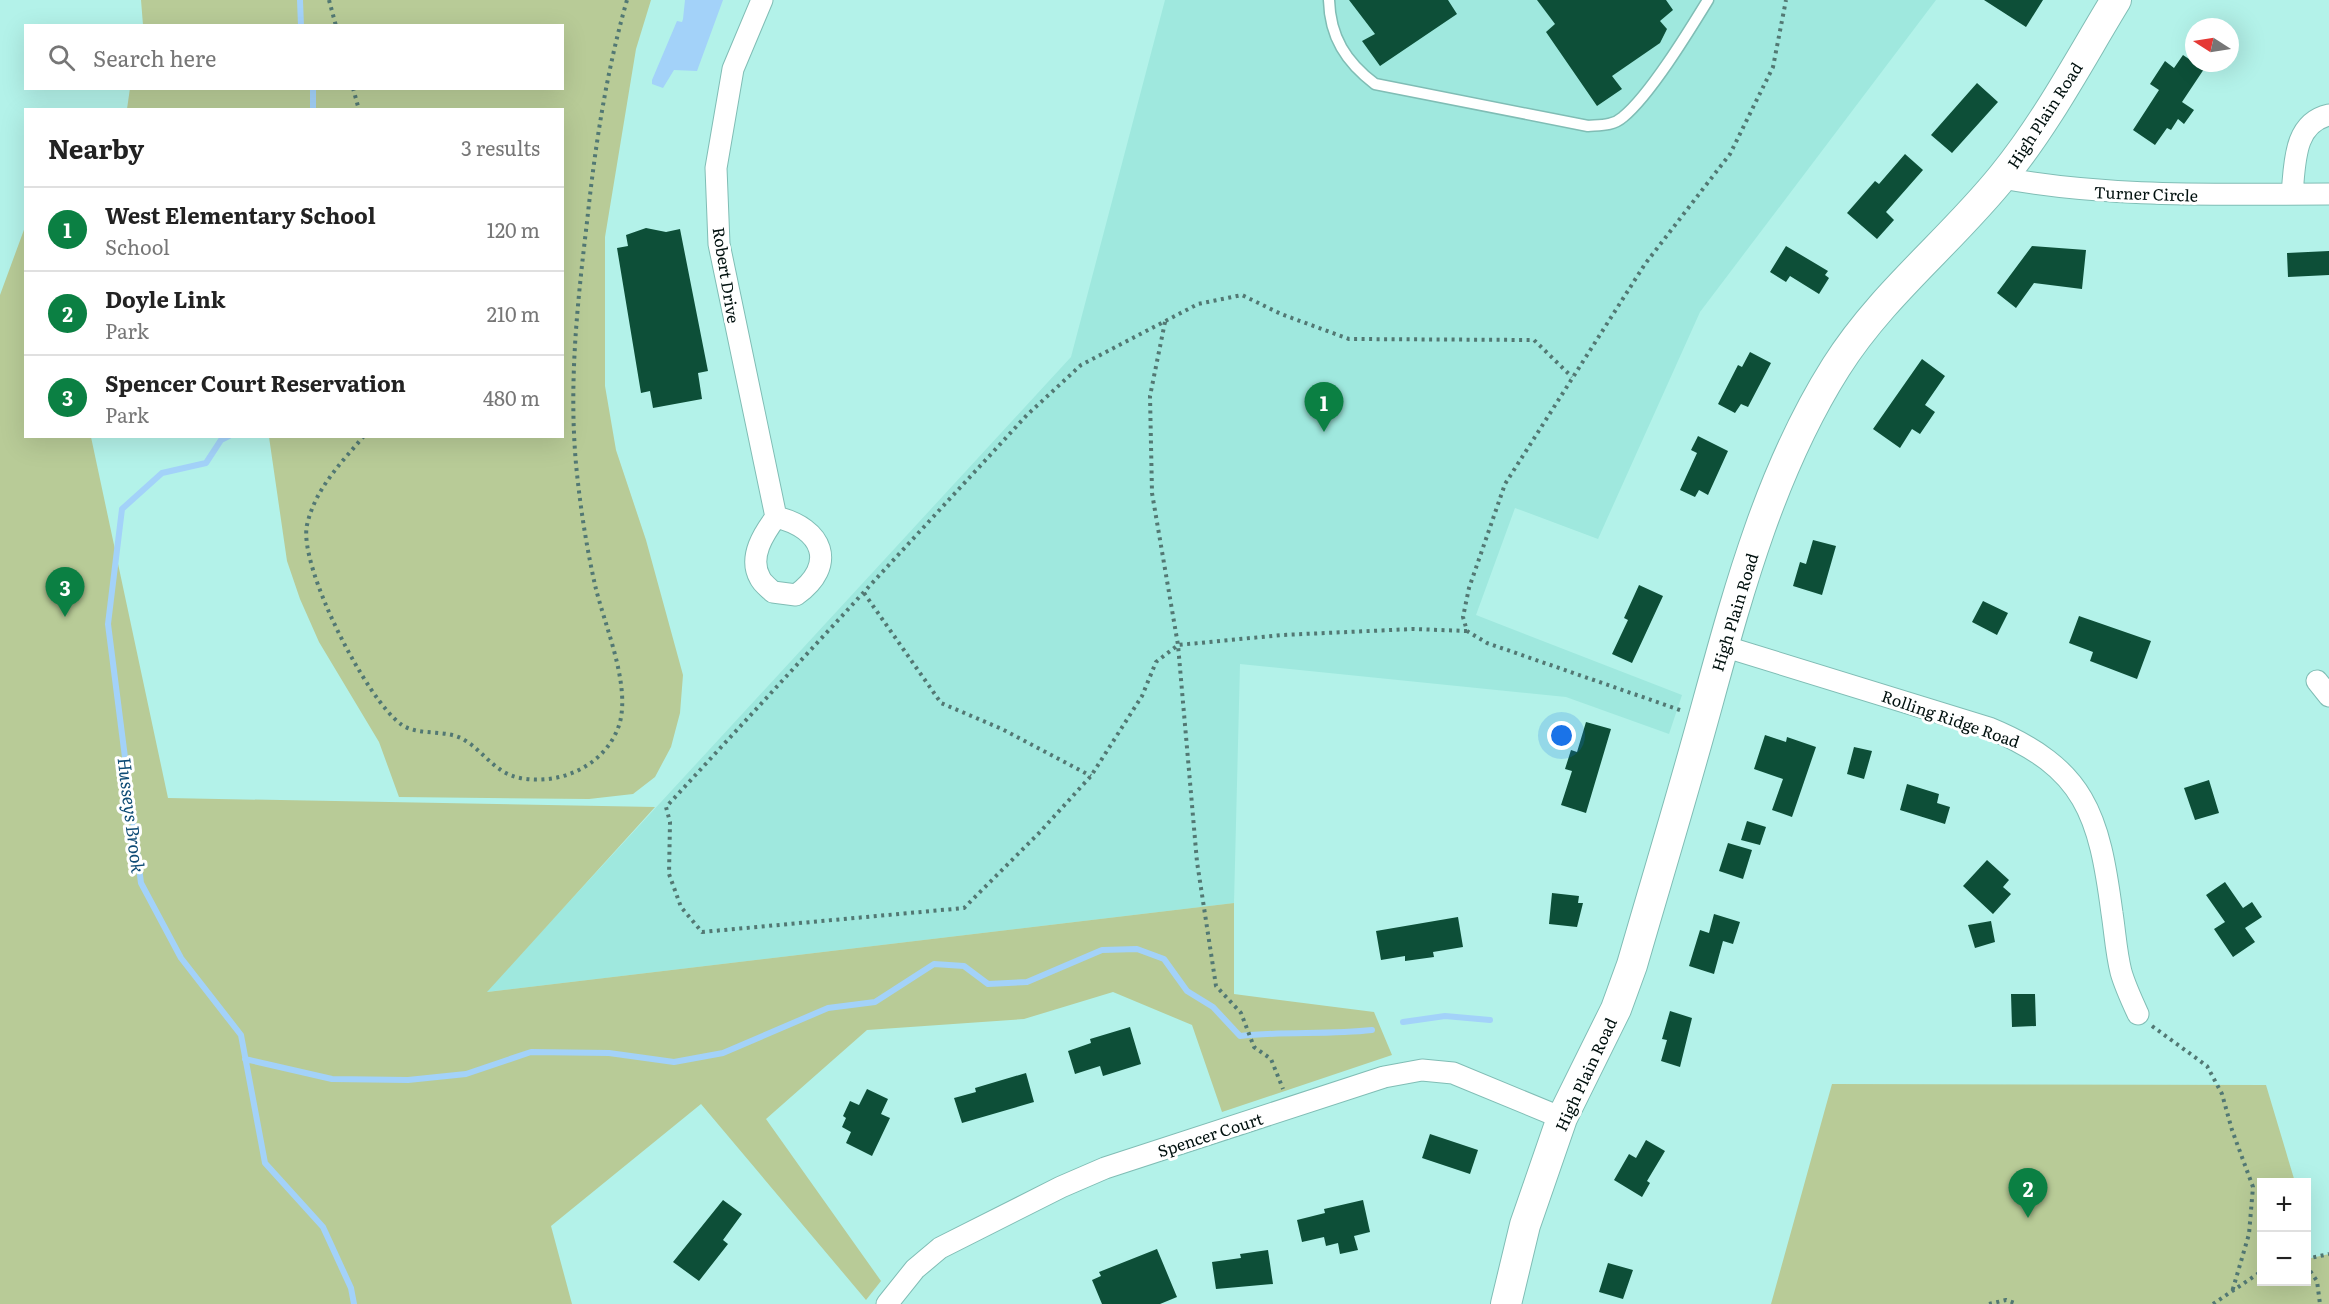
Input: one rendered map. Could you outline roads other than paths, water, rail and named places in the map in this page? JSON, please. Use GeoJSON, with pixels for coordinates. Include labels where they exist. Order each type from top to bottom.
{"type":"FeatureCollection","features":[{"type":"Feature","properties":{"kind":"street","name":"Robert Drive"},"geometry":{"type":"LineString","coordinates":[[762,0],[733,69],[717,179],[719,244],[776,517]]}},
{"type":"Feature","properties":{"kind":"street","name":"High Plain Road"},"geometry":{"type":"LineString","coordinates":[[1506,1304],[1525,1225],[1562,1118],[1616,1009],[1632,965],[1750,557],[1790,453],[1832,374],[1863,329],[1909,275],[2002,178],[2046,117],[2116,0]]}},
{"type":"Feature","properties":{"kind":"street"},"geometry":{"type":"LineString","coordinates":[[2292,194],[2301,138],[2310,125],[2329,115]]}},
{"type":"Feature","properties":{"kind":"street","name":"Turner Circle"},"geometry":{"type":"LineString","coordinates":[[2002,178],[2055,188],[2107,193],[2329,194]]}},
{"type":"Feature","properties":{"kind":"street","name":"Rolling Ridge Road"},"geometry":{"type":"LineString","coordinates":[[1723,646],[1989,728],[2029,745],[2063,771],[2091,812],[2100,836],[2121,973],[2138,1014]]}},
{"type":"Feature","properties":{"kind":"street","name":"Spencer Court"},"geometry":{"type":"LineString","coordinates":[[887,1304],[915,1269],[940,1248],[1061,1186],[1105,1168],[1384,1077],[1422,1070],[1440,1070],[1479,1082],[1562,1118]]}},
{"type":"Feature","properties":{"kind":"lane"},"geometry":{"type":"LineString","coordinates":[[1329,0],[1330,14],[1338,43],[1353,68],[1375,84],[1588,126],[1608,125],[1623,118],[1646,90],[1708,0]]}},
{"type":"Feature","properties":{"kind":"waterway","name":"Husseys Brook"},"geometry":{"type":"LineString","coordinates":[[300,0],[301,24]]}},
{"type":"Feature","properties":{"kind":"waterway","name":"Husseys Brook"},"geometry":{"type":"LineString","coordinates":[[313,90],[313,108]]}},
{"type":"Feature","properties":{"kind":"waterway","name":"Husseys Brook"},"geometry":{"type":"LineString","coordinates":[[225,438],[221,440],[206,463],[162,473],[122,509],[108,624],[141,883],[181,958],[241,1035],[265,1163],[323,1227],[351,1288],[354,1304]]}},
{"type":"Feature","properties":{"kind":"waterway"},"geometry":{"type":"LineString","coordinates":[[245,1059],[332,1079],[408,1080],[466,1074],[531,1052],[609,1053],[674,1062],[723,1053],[828,1008],[875,1002],[934,964],[964,966],[988,984],[1027,982],[1102,950],[1137,949],[1164,959],[1187,991],[1213,1007],[1240,1036],[1372,1030]]}},
{"type":"Feature","properties":{"kind":"waterway"},"geometry":{"type":"LineString","coordinates":[[1403,1022],[1445,1016],[1490,1020]]}},
{"type":"Feature","properties":{"kind":"place","name":"West Elementary School"},"geometry":{"type":"Point","coordinates":[1324,432]}},
{"type":"Feature","properties":{"kind":"place","name":"Spencer Court Reservation"},"geometry":{"type":"Point","coordinates":[65,617]}},
{"type":"Feature","properties":{"kind":"place","name":"Doyle Link"},"geometry":{"type":"Point","coordinates":[2028,1218]}}]}
